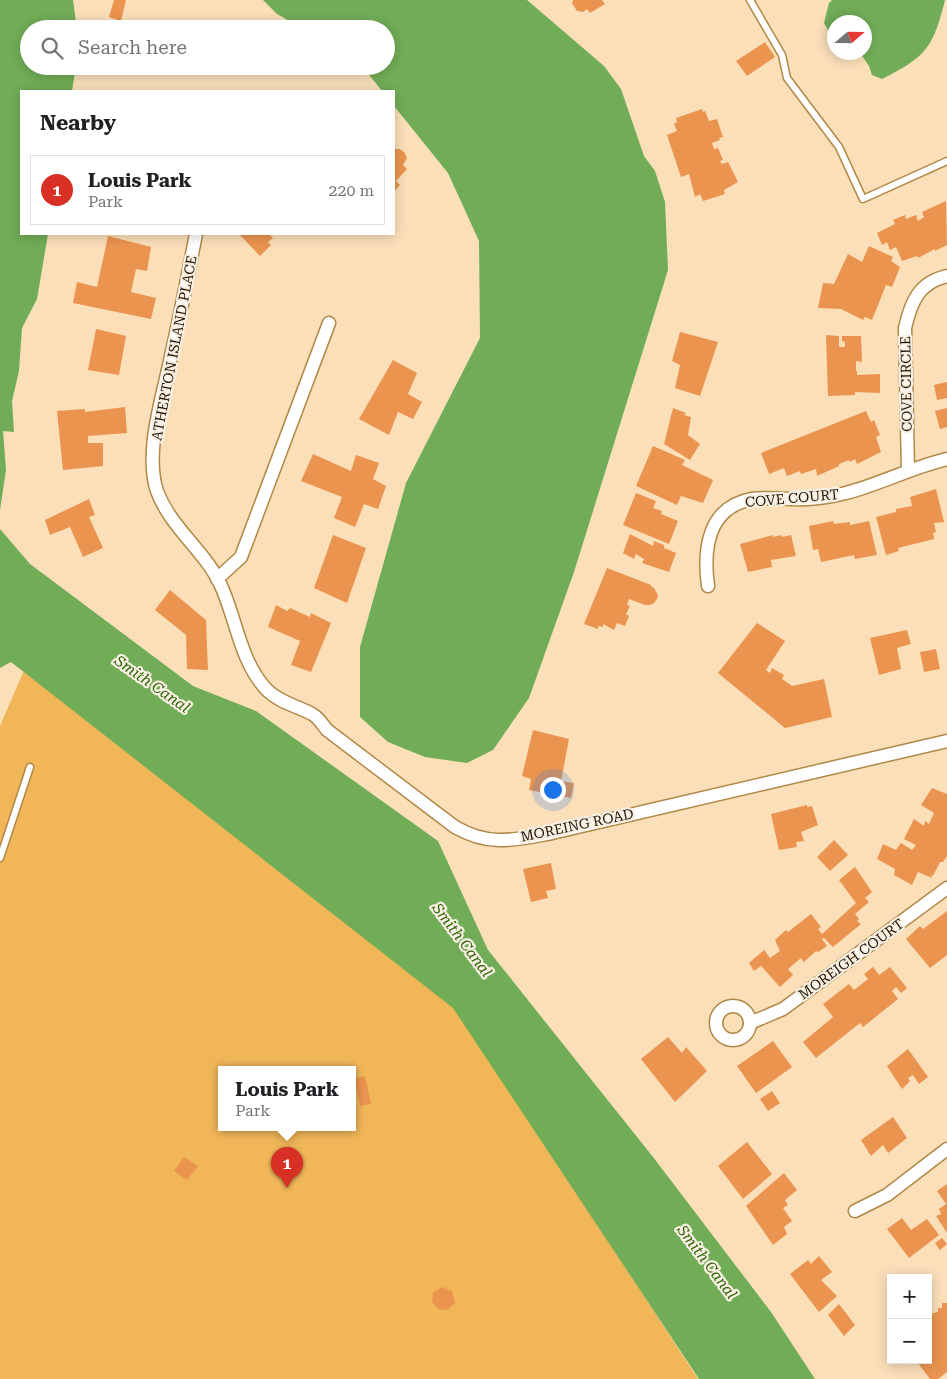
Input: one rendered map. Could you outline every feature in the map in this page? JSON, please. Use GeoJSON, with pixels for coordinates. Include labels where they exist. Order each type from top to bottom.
{"type":"FeatureCollection","features":[{"type":"Feature","properties":{"kind":"street","name":"ATHERTON ISLAND PLACE"},"geometry":{"type":"LineString","coordinates":[[196,235],[156,430],[153,466],[158,492],[165,508],[222,587],[234,620]]}},
{"type":"Feature","properties":{"kind":"street","name":"COVE CIRCLE"},"geometry":{"type":"LineString","coordinates":[[908,471],[905,328],[914,298],[925,286],[940,277],[947,276]]}},
{"type":"Feature","properties":{"kind":"street"},"geometry":{"type":"LineString","coordinates":[[217,579],[241,557],[329,323]]}},
{"type":"Feature","properties":{"kind":"street"},"geometry":{"type":"LineString","coordinates":[[908,471],[947,459]]}},
{"type":"Feature","properties":{"kind":"street","name":"COVE COURT"},"geometry":{"type":"LineString","coordinates":[[708,586],[706,568],[710,537],[715,523],[724,512],[739,502],[753,499],[823,497],[855,490],[908,471]]}},
{"type":"Feature","properties":{"kind":"street","name":"MOREING ROAD"},"geometry":{"type":"LineString","coordinates":[[234,620],[253,672],[269,691],[283,702],[314,714],[327,730],[455,827],[471,836],[486,840],[516,839],[552,833],[947,741]]}},
{"type":"Feature","properties":{"kind":"street","name":"MOREIGH COURT"},"geometry":{"type":"LineString","coordinates":[[750,1023],[783,1009],[947,888]]}},
{"type":"Feature","properties":{"kind":"street"},"geometry":{"type":"LineString","coordinates":[[855,1211],[887,1195],[947,1149]]}},
{"type":"Feature","properties":{"kind":"lane"},"geometry":{"type":"LineString","coordinates":[[750,0],[782,55],[787,78],[839,147],[863,198],[947,161]]}},
{"type":"Feature","properties":{"kind":"lane"},"geometry":{"type":"LineString","coordinates":[[0,858],[30,767]]}},
{"type":"Feature","properties":{"kind":"shaded area"},"geometry":{"type":"Polygon","coordinates":[[[29,659],[449,997],[698,1379],[0,1379],[0,726],[29,659]]]}},
{"type":"Feature","properties":{"kind":"water"},"geometry":{"type":"Polygon","coordinates":[[[0,0],[73,0],[76,20],[20,20],[20,75],[75,75],[72,90],[20,90],[20,235],[48,235],[37,299],[22,328],[19,371],[12,401],[14,432],[3,431],[6,470],[0,510],[0,0]]]}},
{"type":"Feature","properties":{"kind":"water"},"geometry":{"type":"Polygon","coordinates":[[[263,0],[527,0],[604,66],[621,89],[644,156],[655,171],[665,202],[668,270],[574,572],[529,698],[493,750],[467,763],[425,757],[388,742],[360,717],[360,647],[406,483],[480,338],[479,241],[448,173],[395,107],[395,90],[381,90],[369,75],[395,75],[395,20],[287,20],[277,14],[263,0]]]}},
{"type":"Feature","properties":{"kind":"water"},"geometry":{"type":"Polygon","coordinates":[[[832,0],[945,0],[936,30],[926,49],[909,64],[882,79],[872,75],[865,60],[872,60],[872,15],[827,15],[827,28],[824,23],[829,3],[832,0]]]}},
{"type":"Feature","properties":{"kind":"water","name":"Smith Canal"},"geometry":{"type":"Polygon","coordinates":[[[0,529],[30,564],[193,686],[256,711],[438,841],[488,950],[653,1157],[771,1312],[815,1379],[699,1379],[453,1008],[11,662],[0,668],[0,529]]]}},
{"type":"Feature","properties":{"kind":"building"},"geometry":{"type":"Polygon","coordinates":[[[114,0],[126,0],[121,20],[109,17],[114,0]]]}},
{"type":"Feature","properties":{"kind":"building"},"geometry":{"type":"Polygon","coordinates":[[[573,0],[602,0],[605,4],[590,13],[587,9],[583,12],[577,11],[572,3],[573,0]]]}},
{"type":"Feature","properties":{"kind":"building"},"geometry":{"type":"Polygon","coordinates":[[[765,42],[775,57],[747,76],[736,61],[765,42]]]}},
{"type":"Feature","properties":{"kind":"building"},"geometry":{"type":"Polygon","coordinates":[[[702,109],[703,112],[705,111],[709,121],[717,119],[723,137],[712,143],[714,149],[718,148],[723,160],[720,161],[722,164],[728,162],[738,182],[724,190],[725,194],[703,201],[700,194],[695,197],[689,174],[681,177],[667,135],[677,131],[674,124],[677,122],[676,118],[702,109]]]}},
{"type":"Feature","properties":{"kind":"building"},"geometry":{"type":"Polygon","coordinates":[[[395,149],[400,149],[404,152],[407,158],[403,165],[407,169],[396,181],[400,185],[395,191],[395,149]]]}},
{"type":"Feature","properties":{"kind":"building"},"geometry":{"type":"Polygon","coordinates":[[[946,201],[947,245],[918,258],[917,256],[902,261],[896,247],[890,250],[887,242],[882,245],[877,233],[895,224],[893,220],[905,215],[906,219],[916,215],[918,221],[924,217],[922,212],[946,201]]]}},
{"type":"Feature","properties":{"kind":"building"},"geometry":{"type":"Polygon","coordinates":[[[240,235],[270,235],[273,238],[268,242],[271,245],[260,256],[240,235]]]}},
{"type":"Feature","properties":{"kind":"building"},"geometry":{"type":"Polygon","coordinates":[[[108,236],[151,247],[147,271],[136,269],[131,292],[156,298],[151,319],[73,303],[77,282],[97,287],[108,236]]]}},
{"type":"Feature","properties":{"kind":"building"},"geometry":{"type":"Polygon","coordinates":[[[869,246],[893,257],[891,261],[900,267],[892,287],[886,285],[872,320],[865,317],[863,320],[841,309],[818,308],[823,283],[834,284],[848,254],[862,262],[869,246]]]}},
{"type":"Feature","properties":{"kind":"building"},"geometry":{"type":"Polygon","coordinates":[[[96,329],[126,336],[119,375],[88,370],[96,329]]]}},
{"type":"Feature","properties":{"kind":"building"},"geometry":{"type":"Polygon","coordinates":[[[680,332],[718,342],[700,396],[675,388],[680,365],[672,361],[680,332]]]}},
{"type":"Feature","properties":{"kind":"building"},"geometry":{"type":"Polygon","coordinates":[[[826,335],[839,336],[839,347],[845,347],[842,336],[861,336],[862,362],[856,361],[857,375],[880,374],[880,393],[855,392],[855,395],[828,396],[826,335]]]}},
{"type":"Feature","properties":{"kind":"building"},"geometry":{"type":"Polygon","coordinates":[[[393,360],[417,373],[408,394],[422,402],[413,419],[398,412],[389,435],[359,419],[393,360]]]}},
{"type":"Feature","properties":{"kind":"building"},"geometry":{"type":"Polygon","coordinates":[[[947,382],[947,398],[937,400],[934,385],[947,382]]]}},
{"type":"Feature","properties":{"kind":"building"},"geometry":{"type":"Polygon","coordinates":[[[125,407],[127,433],[88,436],[88,443],[103,443],[103,466],[63,470],[57,411],[85,409],[85,412],[125,407]]]}},
{"type":"Feature","properties":{"kind":"building"},"geometry":{"type":"Polygon","coordinates":[[[673,408],[691,417],[688,435],[700,444],[690,460],[664,444],[673,408]]]}},
{"type":"Feature","properties":{"kind":"building"},"geometry":{"type":"Polygon","coordinates":[[[947,408],[947,427],[940,429],[935,411],[947,408]]]}},
{"type":"Feature","properties":{"kind":"building"},"geometry":{"type":"Polygon","coordinates":[[[866,411],[871,422],[874,420],[880,435],[876,437],[881,452],[857,464],[855,459],[850,462],[849,460],[817,476],[816,469],[801,474],[800,471],[787,476],[784,468],[769,474],[761,453],[866,411]]]}},
{"type":"Feature","properties":{"kind":"building"},"geometry":{"type":"Polygon","coordinates":[[[653,446],[685,460],[682,465],[713,480],[703,503],[681,496],[677,505],[636,486],[653,446]]]}},
{"type":"Feature","properties":{"kind":"building"},"geometry":{"type":"Polygon","coordinates":[[[313,454],[351,471],[356,455],[379,463],[373,479],[386,486],[378,509],[364,504],[355,527],[334,518],[342,497],[301,481],[313,454]]]}},
{"type":"Feature","properties":{"kind":"building"},"geometry":{"type":"Polygon","coordinates":[[[936,489],[944,522],[934,523],[936,532],[933,533],[934,539],[898,548],[899,551],[886,555],[876,517],[896,512],[896,509],[912,506],[910,497],[936,489]]]}},
{"type":"Feature","properties":{"kind":"building"},"geometry":{"type":"Polygon","coordinates":[[[636,493],[656,501],[653,508],[662,511],[661,514],[678,521],[669,544],[623,525],[636,493]]]}},
{"type":"Feature","properties":{"kind":"building"},"geometry":{"type":"Polygon","coordinates":[[[89,499],[95,515],[89,517],[103,548],[83,557],[70,527],[50,535],[45,520],[89,499]]]}},
{"type":"Feature","properties":{"kind":"building"},"geometry":{"type":"Polygon","coordinates":[[[833,521],[834,524],[850,522],[850,525],[869,521],[877,555],[855,559],[854,555],[821,562],[818,549],[813,550],[809,526],[833,521]]]}},
{"type":"Feature","properties":{"kind":"building"},"geometry":{"type":"Polygon","coordinates":[[[630,534],[653,546],[654,541],[664,545],[664,548],[676,553],[669,572],[642,563],[644,559],[636,554],[634,559],[623,553],[630,534]]]}},
{"type":"Feature","properties":{"kind":"building"},"geometry":{"type":"Polygon","coordinates":[[[333,535],[366,548],[347,603],[314,588],[333,535]]]}},
{"type":"Feature","properties":{"kind":"building"},"geometry":{"type":"Polygon","coordinates":[[[773,535],[773,537],[781,535],[782,537],[791,535],[796,556],[771,560],[772,567],[748,572],[740,544],[773,535]]]}},
{"type":"Feature","properties":{"kind":"building"},"geometry":{"type":"Polygon","coordinates":[[[607,568],[651,585],[658,595],[654,603],[650,605],[629,599],[627,605],[630,606],[626,614],[629,616],[625,626],[617,623],[614,630],[603,624],[603,627],[598,626],[598,629],[584,624],[607,568]]]}},
{"type":"Feature","properties":{"kind":"building"},"geometry":{"type":"Polygon","coordinates":[[[170,590],[206,620],[208,670],[187,669],[186,635],[155,610],[170,590]]]}},
{"type":"Feature","properties":{"kind":"building"},"geometry":{"type":"Polygon","coordinates":[[[276,605],[287,611],[290,608],[310,617],[311,613],[331,623],[311,672],[291,665],[300,641],[268,627],[276,605]]]}},
{"type":"Feature","properties":{"kind":"building"},"geometry":{"type":"Polygon","coordinates":[[[757,623],[785,641],[766,670],[770,673],[772,668],[784,675],[782,679],[792,686],[824,679],[832,717],[785,728],[718,673],[757,623]]]}},
{"type":"Feature","properties":{"kind":"building"},"geometry":{"type":"Polygon","coordinates":[[[907,630],[911,644],[897,648],[901,669],[879,675],[870,638],[907,630]]]}},
{"type":"Feature","properties":{"kind":"building"},"geometry":{"type":"Polygon","coordinates":[[[936,649],[940,669],[924,672],[920,652],[936,649]]]}},
{"type":"Feature","properties":{"kind":"building"},"geometry":{"type":"Polygon","coordinates":[[[533,730],[569,739],[561,781],[574,783],[571,798],[529,790],[531,779],[522,776],[533,730]]]}},
{"type":"Feature","properties":{"kind":"building"},"geometry":{"type":"Polygon","coordinates":[[[932,788],[947,794],[947,856],[943,862],[940,862],[933,876],[931,875],[932,878],[918,872],[912,885],[894,875],[895,869],[877,859],[883,844],[896,850],[901,843],[912,850],[916,845],[904,839],[914,819],[924,826],[925,821],[929,824],[934,813],[921,805],[932,788]]]}},
{"type":"Feature","properties":{"kind":"building"},"geometry":{"type":"Polygon","coordinates":[[[807,805],[807,807],[812,806],[818,825],[801,832],[804,841],[796,842],[797,847],[779,850],[771,814],[807,805]]]}},
{"type":"Feature","properties":{"kind":"building"},"geometry":{"type":"Polygon","coordinates":[[[834,840],[848,855],[830,871],[817,857],[834,840]]]}},
{"type":"Feature","properties":{"kind":"building"},"geometry":{"type":"Polygon","coordinates":[[[551,863],[556,889],[546,891],[548,898],[531,902],[523,869],[551,863]]]}},
{"type":"Feature","properties":{"kind":"building"},"geometry":{"type":"Polygon","coordinates":[[[855,867],[872,892],[865,898],[869,902],[855,914],[859,919],[857,921],[861,924],[833,947],[824,938],[822,939],[827,946],[818,952],[816,951],[804,962],[801,958],[788,969],[793,975],[780,987],[761,966],[754,971],[749,963],[764,950],[770,958],[780,951],[775,940],[786,930],[788,932],[811,914],[821,927],[818,929],[822,934],[856,903],[839,880],[855,867]]]}},
{"type":"Feature","properties":{"kind":"building"},"geometry":{"type":"Polygon","coordinates":[[[947,911],[947,955],[930,968],[906,939],[920,926],[923,929],[947,911]]]}},
{"type":"Feature","properties":{"kind":"building"},"geometry":{"type":"Polygon","coordinates":[[[873,967],[879,975],[890,967],[907,988],[901,993],[896,987],[892,991],[898,999],[863,1027],[860,1023],[816,1058],[803,1042],[833,1017],[823,1004],[849,984],[854,990],[868,979],[864,974],[873,967]]]}},
{"type":"Feature","properties":{"kind":"building"},"geometry":{"type":"Polygon","coordinates":[[[668,1037],[682,1053],[686,1047],[707,1071],[675,1102],[641,1059],[668,1037]]]}},
{"type":"Feature","properties":{"kind":"building"},"geometry":{"type":"Polygon","coordinates":[[[773,1041],[792,1067],[756,1093],[737,1066],[773,1041]]]}},
{"type":"Feature","properties":{"kind":"building"},"geometry":{"type":"Polygon","coordinates":[[[908,1049],[928,1077],[919,1084],[913,1075],[908,1078],[910,1081],[902,1089],[887,1066],[908,1049]]]}},
{"type":"Feature","properties":{"kind":"building"},"geometry":{"type":"Polygon","coordinates":[[[365,1076],[371,1104],[360,1106],[356,1078],[365,1076]]]}},
{"type":"Feature","properties":{"kind":"building"},"geometry":{"type":"Polygon","coordinates":[[[772,1091],[780,1103],[768,1111],[760,1099],[772,1091]]]}},
{"type":"Feature","properties":{"kind":"building"},"geometry":{"type":"Polygon","coordinates":[[[893,1117],[907,1138],[888,1153],[883,1145],[871,1156],[861,1140],[893,1117]]]}},
{"type":"Feature","properties":{"kind":"building"},"geometry":{"type":"Polygon","coordinates":[[[747,1142],[772,1174],[743,1199],[718,1166],[747,1142]]]}},
{"type":"Feature","properties":{"kind":"building"},"geometry":{"type":"Polygon","coordinates":[[[184,1157],[198,1166],[187,1180],[174,1171],[184,1157]]]}},
{"type":"Feature","properties":{"kind":"building"},"geometry":{"type":"Polygon","coordinates":[[[784,1173],[797,1190],[785,1200],[788,1205],[783,1208],[792,1221],[784,1227],[787,1234],[773,1245],[746,1206],[784,1173]]]}},
{"type":"Feature","properties":{"kind":"building"},"geometry":{"type":"Polygon","coordinates":[[[947,1184],[947,1233],[936,1216],[941,1214],[939,1209],[946,1204],[937,1191],[947,1184]]]}},
{"type":"Feature","properties":{"kind":"building"},"geometry":{"type":"Polygon","coordinates":[[[902,1218],[911,1230],[927,1219],[939,1235],[909,1258],[887,1229],[902,1218]]]}},
{"type":"Feature","properties":{"kind":"building"},"geometry":{"type":"Polygon","coordinates":[[[942,1238],[947,1244],[940,1250],[935,1243],[942,1238]]]}},
{"type":"Feature","properties":{"kind":"building"},"geometry":{"type":"Polygon","coordinates":[[[819,1256],[832,1272],[821,1280],[837,1296],[819,1312],[790,1274],[808,1260],[811,1264],[819,1256]]]}},
{"type":"Feature","properties":{"kind":"building"},"geometry":{"type":"Polygon","coordinates":[[[442,1287],[452,1291],[455,1303],[447,1310],[438,1309],[432,1302],[433,1293],[442,1287]]]}},
{"type":"Feature","properties":{"kind":"building"},"geometry":{"type":"Polygon","coordinates":[[[942,1303],[947,1303],[947,1372],[938,1379],[930,1379],[919,1364],[932,1364],[932,1313],[938,1312],[938,1308],[942,1308],[942,1303]]]}},
{"type":"Feature","properties":{"kind":"building"},"geometry":{"type":"Polygon","coordinates":[[[839,1304],[855,1325],[844,1336],[828,1315],[839,1304]]]}},
{"type":"Feature","properties":{"kind":"place","name":"Louis Park"},"geometry":{"type":"Point","coordinates":[287,1188]}}]}
